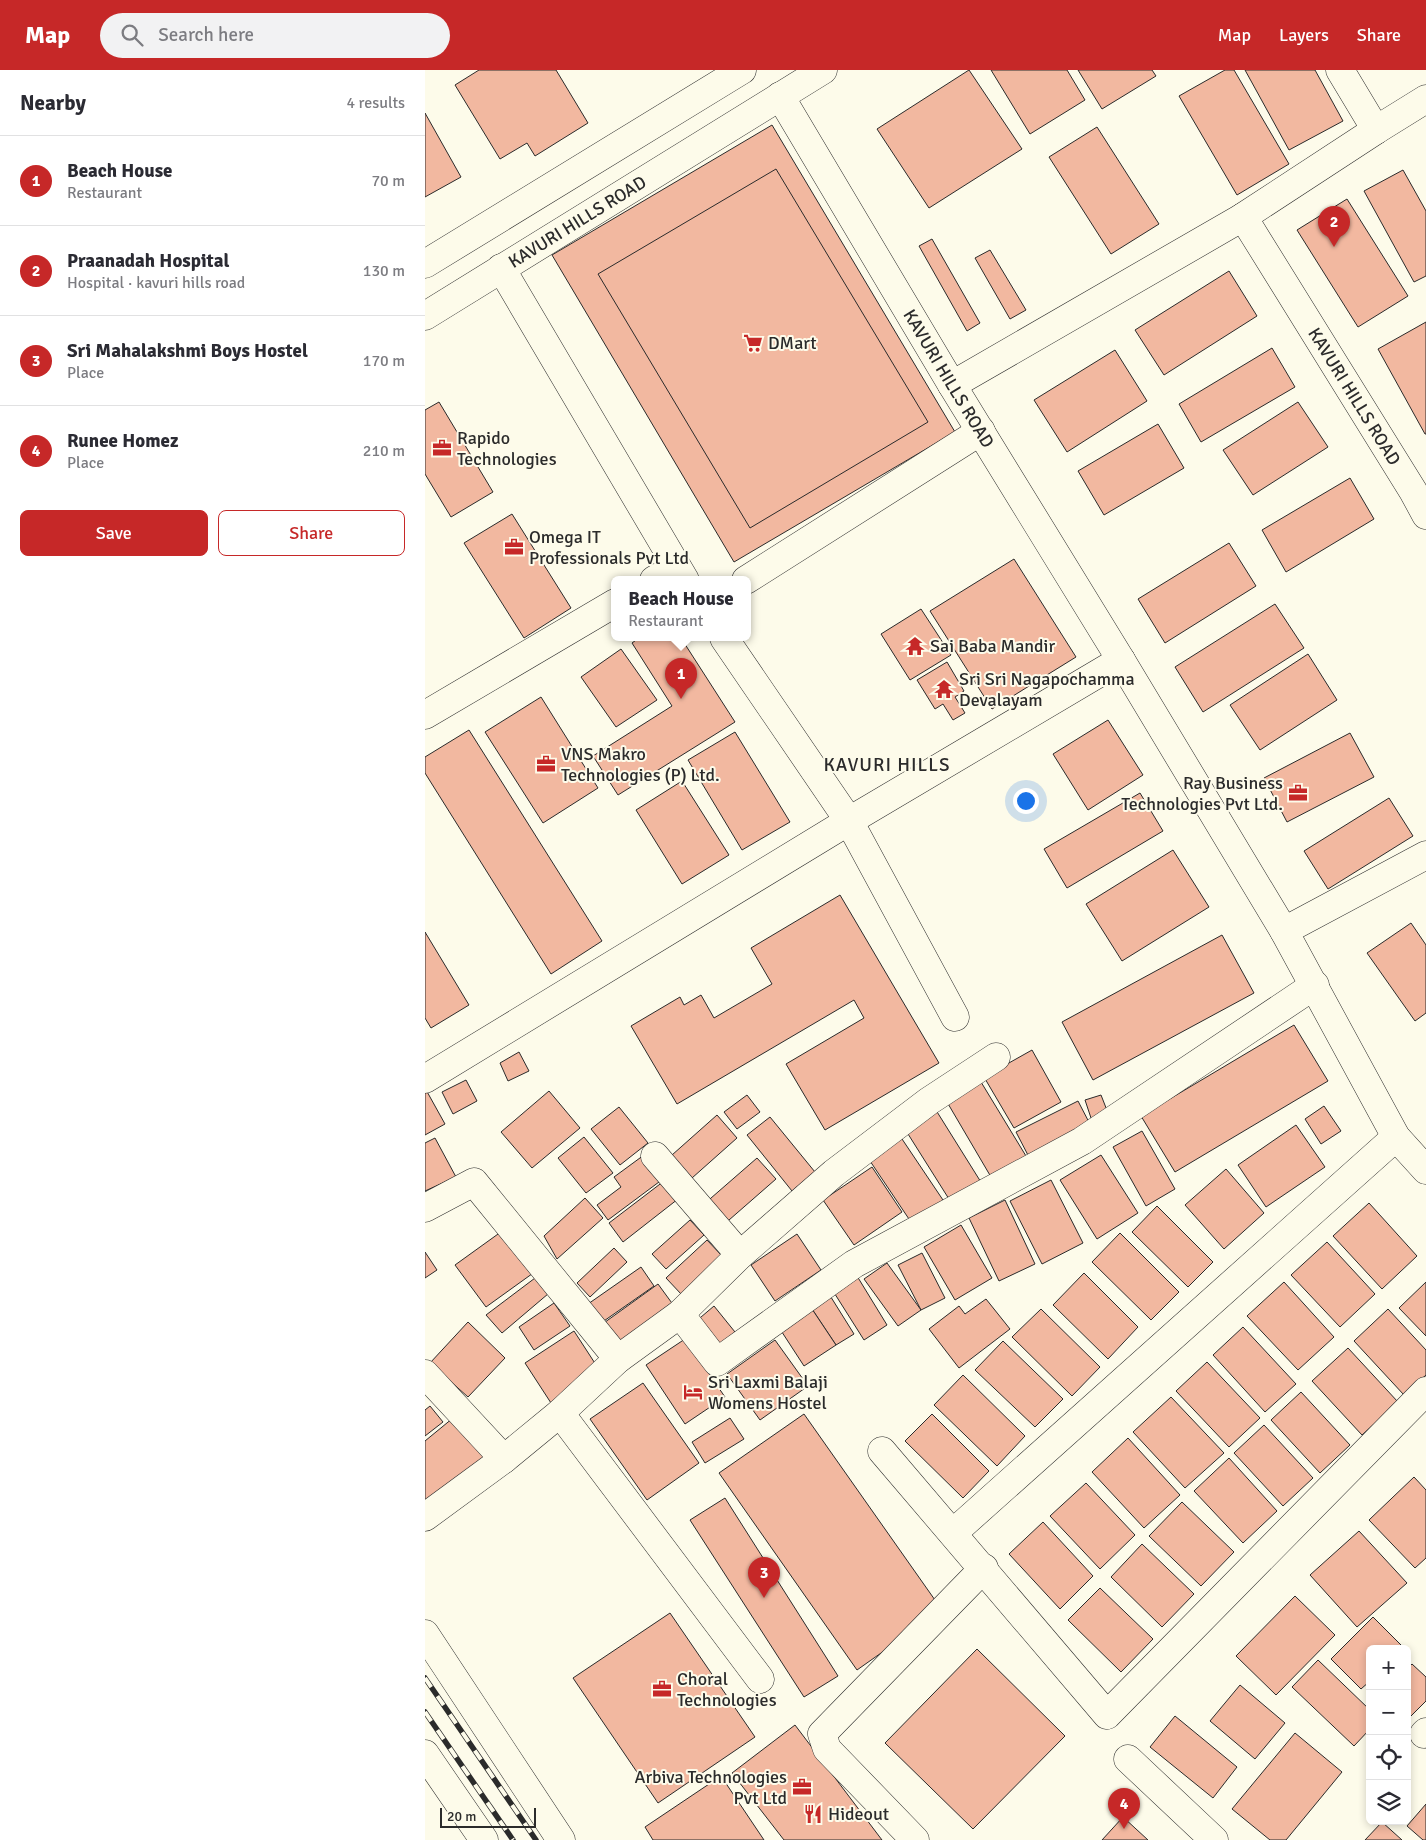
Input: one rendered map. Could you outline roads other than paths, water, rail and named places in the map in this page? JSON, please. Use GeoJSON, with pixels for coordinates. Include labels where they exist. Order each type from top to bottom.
{"type":"FeatureCollection","features":[{"type":"Feature","properties":{"kind":"street"},"geometry":{"type":"LineString","coordinates":[[425,264],[742,70]]}},
{"type":"Feature","properties":{"kind":"street","name":"KAVURI HILLS ROAD"},"geometry":{"type":"LineString","coordinates":[[425,316],[823,70]]}},
{"type":"Feature","properties":{"kind":"street"},"geometry":{"type":"LineString","coordinates":[[1341,70],[1376,130]]}},
{"type":"Feature","properties":{"kind":"street","name":"KAVURI HILLS ROAD"},"geometry":{"type":"LineString","coordinates":[[780,96],[952,385],[1121,660],[1284,931],[1396,1137],[1426,1170]]}},
{"type":"Feature","properties":{"kind":"street"},"geometry":{"type":"LineString","coordinates":[[952,385],[1243,217],[1426,99]]}},
{"type":"Feature","properties":{"kind":"street","name":"KAVURI HILLS ROAD"},"geometry":{"type":"LineString","coordinates":[[1243,217],[1420,487],[1426,515]]}},
{"type":"Feature","properties":{"kind":"street"},"geometry":{"type":"LineString","coordinates":[[501,268],[671,576]]}},
{"type":"Feature","properties":{"kind":"street"},"geometry":{"type":"LineString","coordinates":[[751,577],[981,431]]}},
{"type":"Feature","properties":{"kind":"street"},"geometry":{"type":"LineString","coordinates":[[425,714],[611,605]]}},
{"type":"Feature","properties":{"kind":"street"},"geometry":{"type":"LineString","coordinates":[[726,641],[849,821],[955,1017]]}},
{"type":"Feature","properties":{"kind":"street"},"geometry":{"type":"LineString","coordinates":[[425,1079],[849,821],[1121,660]]}},
{"type":"Feature","properties":{"kind":"street"},"geometry":{"type":"LineString","coordinates":[[1284,931],[1426,855]]}},
{"type":"Feature","properties":{"kind":"street"},"geometry":{"type":"LineString","coordinates":[[680,1314],[717,1362],[854,1264],[1082,1141],[1315,985]]}},
{"type":"Feature","properties":{"kind":"street"},"geometry":{"type":"LineString","coordinates":[[425,1517],[503,1459],[560,1413],[618,1359],[680,1314],[741,1255],[835,1172],[929,1102],[996,1057]]}},
{"type":"Feature","properties":{"kind":"street"},"geometry":{"type":"LineString","coordinates":[[953,1533],[1396,1137]]}},
{"type":"Feature","properties":{"kind":"street"},"geometry":{"type":"LineString","coordinates":[[655,1156],[741,1255]]}},
{"type":"Feature","properties":{"kind":"street"},"geometry":{"type":"LineString","coordinates":[[425,1208],[474,1182],[618,1359]]}},
{"type":"Feature","properties":{"kind":"street"},"geometry":{"type":"LineString","coordinates":[[425,1374],[503,1459]]}},
{"type":"Feature","properties":{"kind":"street"},"geometry":{"type":"LineString","coordinates":[[882,1451],[984,1568],[1107,1715],[1426,1392]]}},
{"type":"Feature","properties":{"kind":"street"},"geometry":{"type":"LineString","coordinates":[[560,1413],[760,1679]]}},
{"type":"Feature","properties":{"kind":"street"},"geometry":{"type":"LineString","coordinates":[[915,1840],[827,1749],[822,1734],[984,1568]]}},
{"type":"Feature","properties":{"kind":"street"},"geometry":{"type":"LineString","coordinates":[[425,1634],[561,1840]]}},
{"type":"Feature","properties":{"kind":"street"},"geometry":{"type":"LineString","coordinates":[[425,1754],[484,1840]]}},
{"type":"Feature","properties":{"kind":"street"},"geometry":{"type":"LineString","coordinates":[[1128,1759],[1214,1840]]}},
{"type":"Feature","properties":{"kind":"railway"},"geometry":{"type":"LineString","coordinates":[[425,1678],[536,1840]]}},
{"type":"Feature","properties":{"kind":"railway"},"geometry":{"type":"LineString","coordinates":[[425,1712],[513,1840]]}},
{"type":"Feature","properties":{"kind":"place","name":"Praanadah Hospital"},"geometry":{"type":"Point","coordinates":[1334,247]}},
{"type":"Feature","properties":{"kind":"place","name":"DMart"},"geometry":{"type":"Point","coordinates":[753,343]}},
{"type":"Feature","properties":{"kind":"place","name":"Rapido Technologies"},"geometry":{"type":"Point","coordinates":[442,448]}},
{"type":"Feature","properties":{"kind":"place","name":"Omega IT Professionals Pvt Ltd"},"geometry":{"type":"Point","coordinates":[514,547]}},
{"type":"Feature","properties":{"kind":"place","name":"Sai Baba Mandir"},"geometry":{"type":"Point","coordinates":[915,646]}},
{"type":"Feature","properties":{"kind":"place","name":"Sri Sri Nagapochamma Devalayam"},"geometry":{"type":"Point","coordinates":[944,689]}},
{"type":"Feature","properties":{"kind":"place","name":"Beach House"},"geometry":{"type":"Point","coordinates":[681,699]}},
{"type":"Feature","properties":{"kind":"place","name":"VNS Makro Technologies (P) Ltd."},"geometry":{"type":"Point","coordinates":[546,764]}},
{"type":"Feature","properties":{"kind":"place","name":"Ray Business Technologies Pvt Ltd."},"geometry":{"type":"Point","coordinates":[1298,793]}},
{"type":"Feature","properties":{"kind":"place","name":"Sri Laxmi Balaji Womens Hostel"},"geometry":{"type":"Point","coordinates":[693,1392]}},
{"type":"Feature","properties":{"kind":"place","name":"Sri Mahalakshmi Boys Hostel"},"geometry":{"type":"Point","coordinates":[764,1598]}},
{"type":"Feature","properties":{"kind":"place","name":"Choral Technologies"},"geometry":{"type":"Point","coordinates":[662,1689]}},
{"type":"Feature","properties":{"kind":"place","name":"Arbiva Technologies Pvt Ltd"},"geometry":{"type":"Point","coordinates":[802,1787]}},
{"type":"Feature","properties":{"kind":"place","name":"Hideout"},"geometry":{"type":"Point","coordinates":[813,1814]}},
{"type":"Feature","properties":{"kind":"place","name":"Runee Homez"},"geometry":{"type":"Point","coordinates":[1124,1829]}},
{"type":"Feature","properties":{"kind":"district","name":"KAVURI HILLS"},"geometry":{"type":"Point","coordinates":[887,765]}}]}
